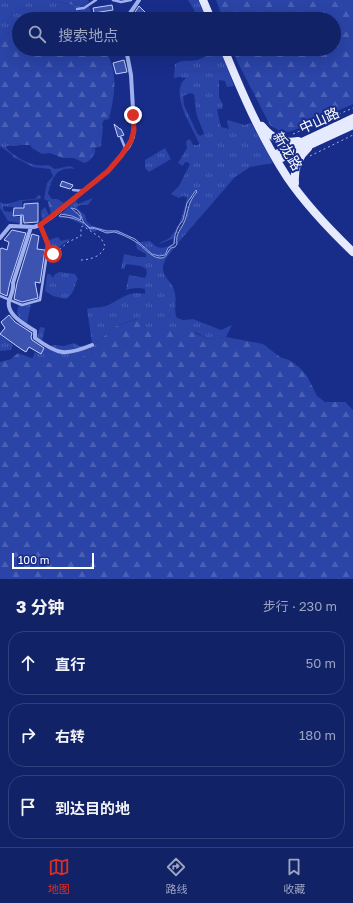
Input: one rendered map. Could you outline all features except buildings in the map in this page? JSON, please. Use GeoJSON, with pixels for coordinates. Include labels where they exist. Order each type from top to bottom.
{"type":"FeatureCollection","features":[{"type":"Feature","properties":{"kind":"main road"},"geometry":{"type":"LineString","coordinates":[[203,0],[209,12]]}},
{"type":"Feature","properties":{"kind":"main road"},"geometry":{"type":"LineString","coordinates":[[206,0],[210,12]]}},
{"type":"Feature","properties":{"kind":"main road","name":"新龙路"},"geometry":{"type":"LineString","coordinates":[[228,56],[258,121],[277,157],[321,216],[353,251]]}},
{"type":"Feature","properties":{"kind":"main road","name":"新龙路"},"geometry":{"type":"LineString","coordinates":[[228,56],[256,122],[300,194],[328,227],[353,251]]}},
{"type":"Feature","properties":{"kind":"main road","name":"中山路"},"geometry":{"type":"LineString","coordinates":[[310,142],[353,118]]}},
{"type":"Feature","properties":{"kind":"main road"},"geometry":{"type":"LineString","coordinates":[[258,121],[267,133],[279,140],[291,142],[310,142]]}},
{"type":"Feature","properties":{"kind":"main road","name":"中山路"},"geometry":{"type":"LineString","coordinates":[[277,157],[353,124]]}},
{"type":"Feature","properties":{"kind":"main road"},"geometry":{"type":"LineString","coordinates":[[295,183],[295,172],[298,160],[310,142]]}},
{"type":"Feature","properties":{"kind":"street"},"geometry":{"type":"LineString","coordinates":[[131,12],[139,0]]}},
{"type":"Feature","properties":{"kind":"street"},"geometry":{"type":"LineString","coordinates":[[0,238],[10,226],[31,227],[40,225],[108,171],[126,150],[131,141],[134,126],[131,75],[127,56]]}},
{"type":"Feature","properties":{"kind":"street"},"geometry":{"type":"LineString","coordinates":[[31,227],[13,283],[8,306],[11,312],[35,331],[35,338],[52,350],[58,352],[73,352],[92,345]]}},
{"type":"Feature","properties":{"kind":"lane"},"geometry":{"type":"LineString","coordinates":[[77,9],[84,8],[96,0]]}},
{"type":"Feature","properties":{"kind":"lane"},"geometry":{"type":"LineString","coordinates":[[113,0],[121,2],[131,0]]}},
{"type":"Feature","properties":{"kind":"lane"},"geometry":{"type":"LineString","coordinates":[[121,138],[126,150]]}},
{"type":"Feature","properties":{"kind":"lane"},"geometry":{"type":"LineString","coordinates":[[72,190],[83,191]]}},
{"type":"Feature","properties":{"kind":"lane"},"geometry":{"type":"LineString","coordinates":[[21,217],[21,226]]}},
{"type":"Feature","properties":{"kind":"lane"},"geometry":{"type":"LineString","coordinates":[[0,296],[9,301],[22,305],[40,300],[48,244],[40,225]]}},
{"type":"Feature","properties":{"kind":"path"},"geometry":{"type":"LineString","coordinates":[[291,135],[353,108]]}},
{"type":"Feature","properties":{"kind":"path"},"geometry":{"type":"LineString","coordinates":[[307,158],[353,135]]}},
{"type":"Feature","properties":{"kind":"path"},"geometry":{"type":"LineString","coordinates":[[47,256],[57,252],[68,242],[81,236],[81,227],[83,226],[101,238],[105,246],[103,251],[98,256],[86,260],[80,260]]}},
{"type":"Feature","properties":{"kind":"green space"},"geometry":{"type":"Polygon","coordinates":[[[0,0],[50,0],[78,6],[83,5],[88,0],[89,2],[83,7],[75,9],[79,11],[89,6],[91,12],[12,12],[12,31],[7,34],[0,42],[0,0]]]}},
{"type":"Feature","properties":{"kind":"green space"},"geometry":{"type":"Polygon","coordinates":[[[50,0],[88,0],[83,5],[78,6],[50,0]]]}},
{"type":"Feature","properties":{"kind":"green space"},"geometry":{"type":"Polygon","coordinates":[[[188,0],[201,0],[205,12],[195,12],[188,0]]]}},
{"type":"Feature","properties":{"kind":"green space"},"geometry":{"type":"Polygon","coordinates":[[[216,0],[353,0],[353,104],[292,131],[280,131],[270,125],[235,56],[341,56],[341,12],[220,12],[216,0]]]}},
{"type":"Feature","properties":{"kind":"green space"},"geometry":{"type":"Polygon","coordinates":[[[12,31],[12,56],[108,56],[114,74],[114,92],[111,110],[109,119],[104,120],[99,130],[101,138],[99,146],[94,148],[87,161],[80,161],[74,158],[63,158],[50,153],[42,154],[30,145],[20,145],[8,132],[0,132],[0,42],[7,34],[12,31]]]}},
{"type":"Feature","properties":{"kind":"green space"},"geometry":{"type":"Polygon","coordinates":[[[206,56],[223,56],[234,86],[227,87],[225,81],[219,80],[219,97],[223,105],[222,109],[217,110],[221,127],[229,129],[227,122],[228,120],[244,125],[251,123],[273,163],[250,167],[235,177],[177,244],[178,234],[185,220],[190,202],[197,192],[195,191],[187,203],[183,220],[175,235],[174,244],[167,249],[164,255],[160,256],[150,252],[139,242],[150,241],[161,248],[173,244],[172,239],[159,244],[171,237],[175,231],[182,217],[187,197],[183,196],[179,198],[171,194],[179,186],[190,164],[187,162],[184,163],[183,166],[178,163],[187,148],[186,141],[190,139],[193,145],[198,145],[199,143],[181,101],[181,84],[186,78],[174,78],[175,64],[182,61],[198,60],[206,56]],[[190,93],[183,96],[184,105],[197,133],[200,136],[204,134],[197,114],[194,94],[190,93]]]}},
{"type":"Feature","properties":{"kind":"green space"},"geometry":{"type":"Polygon","coordinates":[[[101,124],[103,127],[101,146],[95,148],[94,155],[89,161],[84,163],[80,161],[87,160],[101,138],[99,130],[101,124]]]}},
{"type":"Feature","properties":{"kind":"green space"},"geometry":{"type":"Polygon","coordinates":[[[0,132],[8,132],[20,145],[6,147],[26,162],[42,166],[48,165],[55,169],[70,166],[74,168],[63,170],[55,175],[48,194],[52,199],[48,201],[44,199],[47,183],[53,176],[50,169],[33,167],[14,158],[0,146],[0,132]]]}},
{"type":"Feature","properties":{"kind":"green space"},"geometry":{"type":"Polygon","coordinates":[[[165,148],[171,159],[149,172],[145,168],[145,160],[165,148]]]}},
{"type":"Feature","properties":{"kind":"green space"},"geometry":{"type":"Polygon","coordinates":[[[39,195],[41,197],[40,199],[22,201],[22,208],[3,206],[4,211],[10,212],[12,210],[12,217],[19,217],[19,223],[8,221],[0,208],[0,202],[4,204],[21,200],[35,199],[39,195]]]}},
{"type":"Feature","properties":{"kind":"green space"},"geometry":{"type":"Polygon","coordinates":[[[78,198],[76,202],[78,204],[93,198],[88,205],[80,205],[77,207],[85,215],[87,222],[92,226],[108,230],[118,230],[132,238],[117,231],[106,231],[92,227],[90,228],[78,212],[73,208],[71,209],[80,216],[81,220],[72,216],[61,214],[78,198]]]}},
{"type":"Feature","properties":{"kind":"green space"},"geometry":{"type":"Polygon","coordinates":[[[57,199],[64,203],[51,214],[48,201],[57,199]]]}},
{"type":"Feature","properties":{"kind":"green space"},"geometry":{"type":"Polygon","coordinates":[[[45,207],[49,215],[42,220],[41,211],[45,207]]]}},
{"type":"Feature","properties":{"kind":"green space"},"geometry":{"type":"Polygon","coordinates":[[[59,216],[74,218],[82,222],[90,229],[93,228],[97,230],[94,232],[79,223],[68,218],[59,218],[59,216]]]}},
{"type":"Feature","properties":{"kind":"green space"},"geometry":{"type":"Polygon","coordinates":[[[58,237],[61,241],[69,239],[69,241],[50,254],[49,240],[58,237]]]}},
{"type":"Feature","properties":{"kind":"green space"},"geometry":{"type":"Polygon","coordinates":[[[135,241],[151,255],[159,258],[163,258],[169,249],[175,247],[164,263],[163,271],[174,290],[175,312],[177,318],[183,320],[193,319],[221,330],[232,325],[226,337],[208,339],[197,333],[174,328],[146,328],[137,319],[116,326],[95,344],[91,353],[66,363],[48,364],[32,359],[35,352],[41,355],[45,347],[57,353],[69,353],[93,346],[94,344],[92,343],[87,309],[106,306],[129,294],[145,294],[145,289],[143,288],[126,290],[129,275],[145,278],[147,273],[146,269],[141,266],[126,264],[124,269],[121,269],[124,254],[137,257],[146,257],[146,254],[137,249],[135,241]]]}},
{"type":"Feature","properties":{"kind":"green space"},"geometry":{"type":"Polygon","coordinates":[[[59,272],[75,274],[78,279],[73,292],[66,299],[53,296],[45,291],[47,274],[50,274],[53,278],[54,275],[59,272]]]}},
{"type":"Feature","properties":{"kind":"green space"},"geometry":{"type":"Polygon","coordinates":[[[31,304],[27,323],[18,316],[17,311],[19,305],[24,306],[31,304]]]}},
{"type":"Feature","properties":{"kind":"green space"},"geometry":{"type":"Polygon","coordinates":[[[138,319],[146,328],[186,329],[208,339],[226,337],[263,344],[280,357],[289,360],[299,367],[307,376],[317,396],[325,402],[345,402],[353,410],[353,579],[0,579],[0,362],[11,359],[18,353],[47,362],[62,363],[71,361],[91,353],[95,344],[116,326],[138,319]]]}},
{"type":"Feature","properties":{"kind":"green space"},"geometry":{"type":"Polygon","coordinates":[[[40,327],[45,328],[42,341],[37,337],[40,327]]]}},
{"type":"Feature","properties":{"kind":"green space"},"geometry":{"type":"Polygon","coordinates":[[[0,335],[13,345],[11,350],[0,351],[0,335]]]}},
{"type":"Feature","properties":{"kind":"green space"},"geometry":{"type":"Polygon","coordinates":[[[74,343],[79,346],[85,346],[75,349],[59,350],[50,346],[64,346],[74,343]]]}},
{"type":"Feature","properties":{"kind":"shaded area"},"geometry":{"type":"Polygon","coordinates":[[[196,190],[197,192],[190,202],[185,220],[177,237],[177,244],[162,258],[155,257],[132,239],[114,232],[107,233],[97,229],[90,229],[86,225],[90,228],[92,227],[106,231],[117,231],[135,239],[152,254],[159,256],[165,255],[168,248],[174,244],[175,235],[183,220],[187,203],[196,190]]]}},
{"type":"Feature","properties":{"kind":"shaded area"},"geometry":{"type":"Polygon","coordinates":[[[71,208],[76,209],[85,224],[74,219],[59,216],[61,214],[72,216],[81,220],[80,216],[71,208]]]}},
{"type":"Feature","properties":{"kind":"route"},"geometry":{"type":"LineString","coordinates":[[53,254],[47,256],[48,244],[42,231],[40,225],[41,223],[52,216],[108,171],[121,156],[131,141],[134,130],[133,115]]}}]}
